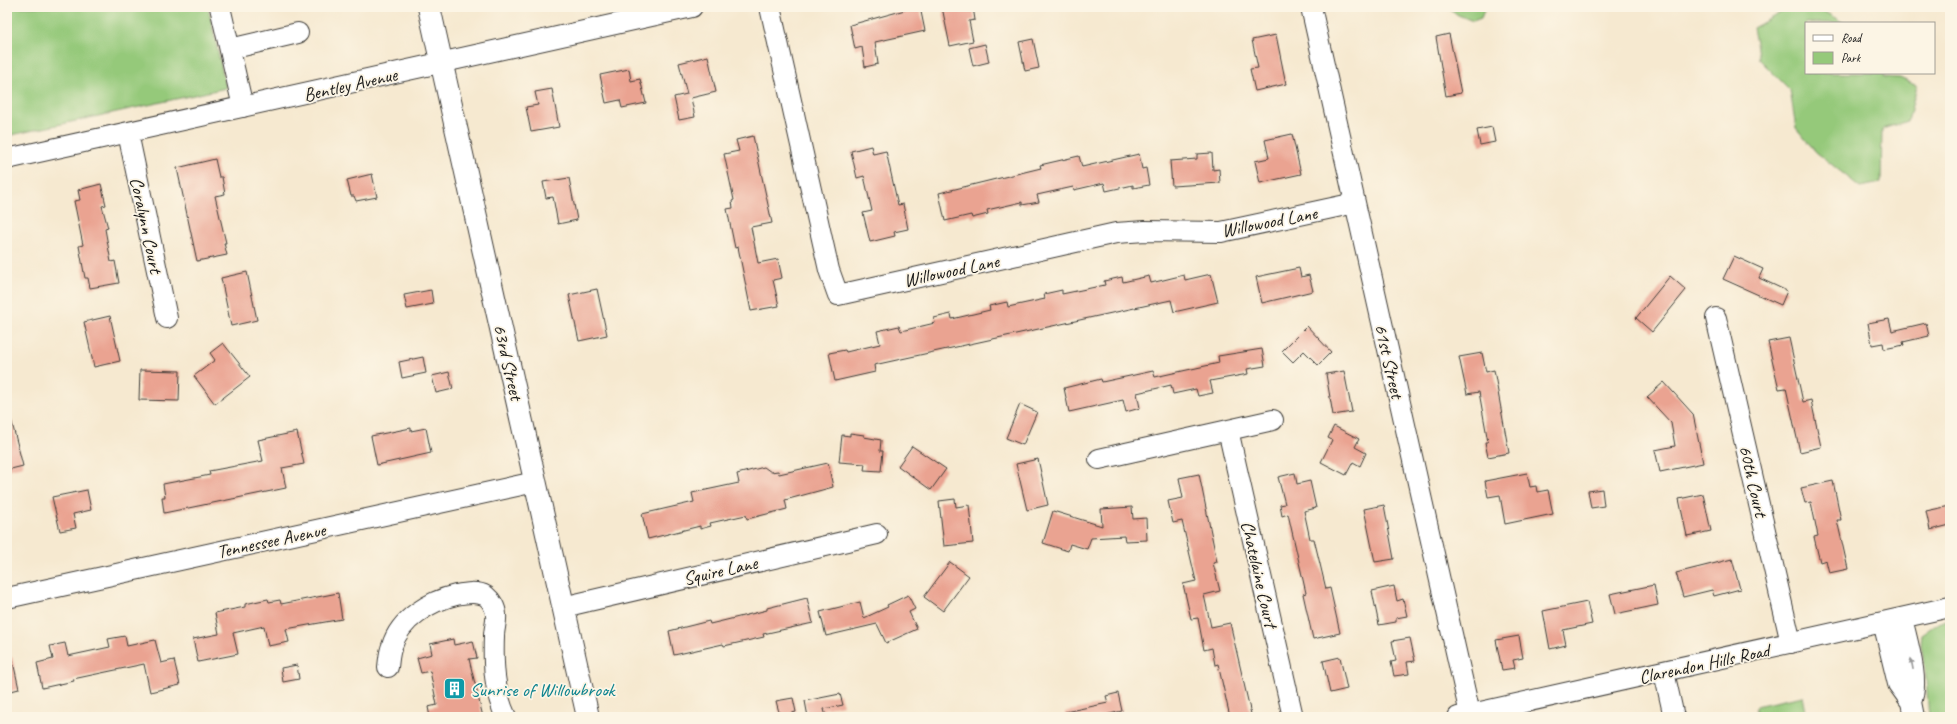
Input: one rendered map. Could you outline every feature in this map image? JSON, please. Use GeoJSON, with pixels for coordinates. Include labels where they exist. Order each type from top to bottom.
{"type":"FeatureCollection","features":[{"type":"Feature","properties":{"kind":"main road","name":"63rd Street"},"geometry":{"type":"LineString","coordinates":[[429,7],[588,717]]}},
{"type":"Feature","properties":{"kind":"street"},"geometry":{"type":"LineString","coordinates":[[220,7],[243,108]]}},
{"type":"Feature","properties":{"kind":"street","name":"Bentley Avenue"},"geometry":{"type":"LineString","coordinates":[[7,159],[243,108],[692,7]]}},
{"type":"Feature","properties":{"kind":"street","name":"Willowood Lane"},"geometry":{"type":"LineString","coordinates":[[770,7],[830,270],[838,295],[1116,233],[1145,231],[1200,233],[1221,232],[1355,203]]}},
{"type":"Feature","properties":{"kind":"street","name":"61st Street"},"geometry":{"type":"LineString","coordinates":[[1311,7],[1355,203],[1464,716]]}},
{"type":"Feature","properties":{"kind":"street"},"geometry":{"type":"LineString","coordinates":[[230,49],[298,33]]}},
{"type":"Feature","properties":{"kind":"street","name":"Coralynn Court"},"geometry":{"type":"LineString","coordinates":[[128,133],[167,318]]}},
{"type":"Feature","properties":{"kind":"street","name":"60th Court"},"geometry":{"type":"LineString","coordinates":[[1716,318],[1791,644]]}},
{"type":"Feature","properties":{"kind":"street"},"geometry":{"type":"LineString","coordinates":[[1099,459],[1273,420]]}},
{"type":"Feature","properties":{"kind":"street","name":"Chatelaine Court"},"geometry":{"type":"LineString","coordinates":[[1228,430],[1293,717]]}},
{"type":"Feature","properties":{"kind":"street","name":"Tennessee Avenue"},"geometry":{"type":"LineString","coordinates":[[7,598],[535,482]]}},
{"type":"Feature","properties":{"kind":"street","name":"Squire Lane"},"geometry":{"type":"LineString","coordinates":[[563,607],[876,534]]}},
{"type":"Feature","properties":{"kind":"street"},"geometry":{"type":"LineString","coordinates":[[388,667],[392,646],[400,631],[414,615],[426,606],[440,600],[467,593],[478,593],[487,597],[493,604],[496,615],[494,634],[494,666],[497,689],[506,717]]}},
{"type":"Feature","properties":{"kind":"street","name":"Clarendon Hills Road"},"geometry":{"type":"LineString","coordinates":[[1464,716],[1791,644],[1950,607]]}},
{"type":"Feature","properties":{"kind":"street"},"geometry":{"type":"LineString","coordinates":[[1902,618],[1913,671],[1914,695],[1912,710]]}},
{"type":"Feature","properties":{"kind":"street"},"geometry":{"type":"LineString","coordinates":[[1883,622],[1898,684],[1912,710]]}},
{"type":"Feature","properties":{"kind":"street"},"geometry":{"type":"LineString","coordinates":[[1664,672],[1674,717]]}},
{"type":"Feature","properties":{"kind":"green space"},"geometry":{"type":"Polygon","coordinates":[[[7,7],[208,7],[226,88],[7,136],[7,7]]]}},
{"type":"Feature","properties":{"kind":"green space"},"geometry":{"type":"Polygon","coordinates":[[[1447,7],[1485,8],[1481,18],[1473,21],[1458,15],[1447,7]]]}},
{"type":"Feature","properties":{"kind":"green space"},"geometry":{"type":"Polygon","coordinates":[[[1791,7],[1818,8],[1842,22],[1805,22],[1805,74],[1884,74],[1884,77],[1900,78],[1917,86],[1908,121],[1882,129],[1881,183],[1860,187],[1816,152],[1796,128],[1790,90],[1759,59],[1753,28],[1791,7]]]}},
{"type":"Feature","properties":{"kind":"green space"},"geometry":{"type":"Polygon","coordinates":[[[1950,618],[1950,717],[1929,717],[1925,668],[1921,645],[1922,634],[1938,623],[1950,618]]]}},
{"type":"Feature","properties":{"kind":"green space"},"geometry":{"type":"Polygon","coordinates":[[[1803,696],[1807,717],[1757,717],[1755,706],[1803,696]]]}},
{"type":"Feature","properties":{"kind":"building"},"geometry":{"type":"Polygon","coordinates":[[[904,7],[920,7],[925,31],[875,42],[878,64],[865,67],[862,47],[855,49],[850,25],[905,10],[904,7]]]}},
{"type":"Feature","properties":{"kind":"building"},"geometry":{"type":"Polygon","coordinates":[[[942,7],[973,7],[975,20],[969,21],[973,41],[950,46],[942,7]]]}},
{"type":"Feature","properties":{"kind":"building"},"geometry":{"type":"Polygon","coordinates":[[[1449,34],[1461,93],[1446,96],[1436,37],[1449,34]]]}},
{"type":"Feature","properties":{"kind":"building"},"geometry":{"type":"Polygon","coordinates":[[[1276,35],[1286,84],[1255,91],[1250,69],[1258,68],[1252,40],[1276,35]]]}},
{"type":"Feature","properties":{"kind":"building"},"geometry":{"type":"Polygon","coordinates":[[[1033,39],[1039,68],[1025,71],[1019,42],[1033,39]]]}},
{"type":"Feature","properties":{"kind":"building"},"geometry":{"type":"Polygon","coordinates":[[[985,44],[989,62],[973,66],[969,48],[985,44]]]}},
{"type":"Feature","properties":{"kind":"building"},"geometry":{"type":"Polygon","coordinates":[[[708,56],[716,92],[691,98],[695,117],[679,120],[674,97],[687,94],[679,63],[708,56]]]}},
{"type":"Feature","properties":{"kind":"building"},"geometry":{"type":"Polygon","coordinates":[[[629,69],[631,81],[640,79],[646,103],[622,108],[620,100],[606,103],[600,75],[629,69]]]}},
{"type":"Feature","properties":{"kind":"building"},"geometry":{"type":"Polygon","coordinates":[[[552,89],[559,127],[531,132],[526,107],[538,105],[535,92],[552,89]]]}},
{"type":"Feature","properties":{"kind":"building"},"geometry":{"type":"Polygon","coordinates":[[[1492,127],[1495,142],[1480,145],[1477,130],[1492,127]]]}},
{"type":"Feature","properties":{"kind":"building"},"geometry":{"type":"Polygon","coordinates":[[[1292,134],[1301,174],[1260,183],[1255,161],[1269,158],[1265,140],[1292,134]]]}},
{"type":"Feature","properties":{"kind":"building"},"geometry":{"type":"Polygon","coordinates":[[[753,136],[772,223],[751,227],[758,263],[778,259],[782,278],[773,280],[779,306],[751,311],[738,247],[735,248],[727,209],[733,208],[732,201],[734,200],[724,154],[739,151],[736,140],[753,136]]]}},
{"type":"Feature","properties":{"kind":"building"},"geometry":{"type":"Polygon","coordinates":[[[871,146],[873,154],[886,151],[898,205],[903,204],[908,229],[894,232],[895,236],[870,242],[863,213],[872,211],[864,176],[857,178],[851,151],[871,146]]]}},
{"type":"Feature","properties":{"kind":"building"},"geometry":{"type":"Polygon","coordinates":[[[1212,153],[1213,170],[1219,169],[1220,183],[1172,186],[1170,161],[1197,159],[1197,154],[1212,153]]]}},
{"type":"Feature","properties":{"kind":"building"},"geometry":{"type":"Polygon","coordinates":[[[1139,154],[1142,169],[1146,168],[1149,185],[1133,188],[1133,185],[1106,191],[1104,183],[1074,190],[1073,187],[1037,195],[1039,202],[1022,205],[1022,202],[987,210],[988,214],[972,218],[971,215],[945,221],[939,193],[1041,168],[1040,165],[1079,156],[1082,167],[1139,154]]]}},
{"type":"Feature","properties":{"kind":"building"},"geometry":{"type":"Polygon","coordinates":[[[215,159],[219,177],[222,177],[225,194],[215,196],[226,243],[224,243],[227,255],[197,261],[177,168],[215,159]]]}},
{"type":"Feature","properties":{"kind":"building"},"geometry":{"type":"Polygon","coordinates":[[[372,174],[377,197],[356,201],[354,196],[351,196],[347,180],[372,174]]]}},
{"type":"Feature","properties":{"kind":"building"},"geometry":{"type":"Polygon","coordinates":[[[569,178],[577,220],[558,224],[553,197],[546,198],[543,182],[569,178]]]}},
{"type":"Feature","properties":{"kind":"building"},"geometry":{"type":"Polygon","coordinates":[[[101,184],[106,205],[102,206],[108,228],[105,229],[111,262],[115,261],[119,283],[90,288],[88,278],[85,278],[79,246],[83,245],[74,201],[80,200],[78,190],[101,184]]]}},
{"type":"Feature","properties":{"kind":"building"},"geometry":{"type":"Polygon","coordinates":[[[1734,256],[1763,269],[1759,278],[1787,291],[1781,305],[1723,279],[1734,256]]]}},
{"type":"Feature","properties":{"kind":"building"},"geometry":{"type":"Polygon","coordinates":[[[1299,268],[1301,277],[1309,275],[1313,291],[1262,303],[1256,277],[1299,268]]]}},
{"type":"Feature","properties":{"kind":"building"},"geometry":{"type":"Polygon","coordinates":[[[247,272],[257,320],[231,326],[221,278],[247,272]]]}},
{"type":"Feature","properties":{"kind":"building"},"geometry":{"type":"Polygon","coordinates":[[[1211,274],[1218,302],[1174,312],[1171,300],[874,365],[875,372],[835,381],[829,353],[845,350],[846,352],[880,344],[877,331],[899,326],[901,331],[935,323],[934,318],[951,314],[952,319],[990,310],[989,306],[1007,302],[1008,307],[1045,299],[1044,294],[1062,290],[1062,294],[1105,285],[1104,281],[1122,277],[1123,282],[1149,276],[1151,283],[1184,275],[1185,280],[1211,274]]]}},
{"type":"Feature","properties":{"kind":"building"},"geometry":{"type":"Polygon","coordinates":[[[1670,276],[1686,290],[1652,332],[1636,318],[1670,276]]]}},
{"type":"Feature","properties":{"kind":"building"},"geometry":{"type":"Polygon","coordinates":[[[597,289],[607,335],[579,341],[569,295],[597,289]]]}},
{"type":"Feature","properties":{"kind":"building"},"geometry":{"type":"Polygon","coordinates":[[[431,290],[433,304],[407,309],[404,295],[431,290]]]}},
{"type":"Feature","properties":{"kind":"building"},"geometry":{"type":"Polygon","coordinates":[[[110,316],[120,361],[94,367],[84,322],[110,316]]]}},
{"type":"Feature","properties":{"kind":"building"},"geometry":{"type":"Polygon","coordinates":[[[1889,319],[1892,331],[1926,323],[1929,336],[1903,342],[1904,345],[1884,349],[1883,343],[1872,345],[1868,323],[1889,319]]]}},
{"type":"Feature","properties":{"kind":"building"},"geometry":{"type":"Polygon","coordinates":[[[1307,326],[1331,352],[1318,365],[1304,351],[1293,362],[1282,351],[1307,326]]]}},
{"type":"Feature","properties":{"kind":"building"},"geometry":{"type":"Polygon","coordinates":[[[1789,338],[1803,402],[1811,400],[1821,447],[1800,452],[1786,388],[1779,389],[1768,342],[1789,338]]]}},
{"type":"Feature","properties":{"kind":"building"},"geometry":{"type":"Polygon","coordinates":[[[223,343],[250,377],[215,404],[194,376],[215,360],[210,353],[223,343]]]}},
{"type":"Feature","properties":{"kind":"building"},"geometry":{"type":"Polygon","coordinates":[[[1262,349],[1265,366],[1247,369],[1248,374],[1210,381],[1213,393],[1198,396],[1196,389],[1173,394],[1171,385],[1137,393],[1140,408],[1126,412],[1123,400],[1069,412],[1064,388],[1101,379],[1102,382],[1153,371],[1155,377],[1219,363],[1218,356],[1262,349]]]}},
{"type":"Feature","properties":{"kind":"building"},"geometry":{"type":"Polygon","coordinates":[[[1482,353],[1486,372],[1494,370],[1509,453],[1488,457],[1485,442],[1488,442],[1479,392],[1467,394],[1459,357],[1482,353]]]}},
{"type":"Feature","properties":{"kind":"building"},"geometry":{"type":"Polygon","coordinates":[[[423,357],[426,373],[402,378],[399,362],[423,357]]]}},
{"type":"Feature","properties":{"kind":"building"},"geometry":{"type":"Polygon","coordinates":[[[140,370],[180,371],[179,401],[139,400],[140,370]]]}},
{"type":"Feature","properties":{"kind":"building"},"geometry":{"type":"Polygon","coordinates":[[[1344,371],[1352,412],[1333,415],[1326,374],[1344,371]]]}},
{"type":"Feature","properties":{"kind":"building"},"geometry":{"type":"Polygon","coordinates":[[[449,372],[453,389],[436,393],[432,376],[449,372]]]}},
{"type":"Feature","properties":{"kind":"building"},"geometry":{"type":"Polygon","coordinates":[[[1664,382],[1693,414],[1703,463],[1660,472],[1655,450],[1675,446],[1671,423],[1647,397],[1664,382]]]}},
{"type":"Feature","properties":{"kind":"building"},"geometry":{"type":"Polygon","coordinates":[[[1020,404],[1037,412],[1023,445],[1006,438],[1020,404]]]}},
{"type":"Feature","properties":{"kind":"building"},"geometry":{"type":"Polygon","coordinates":[[[11,419],[23,466],[7,470],[7,420],[11,419]]]}},
{"type":"Feature","properties":{"kind":"building"},"geometry":{"type":"Polygon","coordinates":[[[1334,426],[1359,439],[1355,447],[1366,453],[1360,466],[1353,462],[1346,475],[1321,462],[1332,440],[1328,438],[1334,426]]]}},
{"type":"Feature","properties":{"kind":"building"},"geometry":{"type":"Polygon","coordinates":[[[411,428],[411,431],[426,428],[431,453],[377,465],[371,436],[411,428]]]}},
{"type":"Feature","properties":{"kind":"building"},"geometry":{"type":"Polygon","coordinates":[[[297,432],[304,464],[282,468],[286,488],[164,513],[162,497],[165,497],[163,484],[210,475],[209,471],[263,461],[258,440],[297,432]]]}},
{"type":"Feature","properties":{"kind":"building"},"geometry":{"type":"Polygon","coordinates":[[[850,433],[881,440],[880,451],[883,451],[881,471],[864,470],[865,464],[839,462],[842,435],[850,436],[850,433]]]}},
{"type":"Feature","properties":{"kind":"building"},"geometry":{"type":"Polygon","coordinates":[[[912,446],[946,469],[931,490],[898,466],[912,446]]]}},
{"type":"Feature","properties":{"kind":"building"},"geometry":{"type":"Polygon","coordinates":[[[1038,459],[1048,505],[1027,510],[1016,464],[1038,459]]]}},
{"type":"Feature","properties":{"kind":"building"},"geometry":{"type":"Polygon","coordinates":[[[828,463],[833,487],[785,500],[787,509],[747,519],[746,515],[710,523],[711,526],[700,529],[700,526],[648,539],[642,514],[694,502],[692,493],[739,483],[737,474],[764,467],[771,472],[778,471],[779,474],[828,463]]]}},
{"type":"Feature","properties":{"kind":"building"},"geometry":{"type":"Polygon","coordinates":[[[1295,473],[1297,484],[1310,481],[1316,508],[1304,511],[1310,539],[1314,539],[1326,589],[1330,588],[1340,633],[1313,639],[1303,594],[1306,593],[1288,514],[1282,516],[1280,505],[1285,504],[1278,477],[1295,473]]]}},
{"type":"Feature","properties":{"kind":"building"},"geometry":{"type":"Polygon","coordinates":[[[1527,473],[1530,487],[1536,486],[1537,492],[1548,490],[1553,514],[1505,524],[1500,495],[1488,497],[1485,481],[1527,473]]]}},
{"type":"Feature","properties":{"kind":"building"},"geometry":{"type":"Polygon","coordinates":[[[1199,474],[1217,562],[1213,563],[1220,591],[1204,595],[1211,627],[1230,623],[1251,714],[1237,717],[1230,717],[1218,664],[1215,665],[1212,648],[1204,650],[1198,618],[1191,619],[1183,584],[1196,581],[1182,521],[1173,523],[1168,501],[1183,498],[1179,478],[1199,474]]]}},
{"type":"Feature","properties":{"kind":"building"},"geometry":{"type":"Polygon","coordinates":[[[1833,481],[1841,520],[1837,520],[1848,569],[1829,573],[1826,560],[1820,562],[1814,537],[1818,536],[1811,502],[1805,503],[1801,488],[1833,481]]]}},
{"type":"Feature","properties":{"kind":"building"},"geometry":{"type":"Polygon","coordinates":[[[1602,489],[1604,506],[1591,508],[1588,491],[1602,489]]]}},
{"type":"Feature","properties":{"kind":"building"},"geometry":{"type":"Polygon","coordinates":[[[87,490],[91,510],[73,514],[76,528],[60,531],[52,497],[87,490]]]}},
{"type":"Feature","properties":{"kind":"building"},"geometry":{"type":"Polygon","coordinates":[[[1703,494],[1711,531],[1687,536],[1679,499],[1703,494]]]}},
{"type":"Feature","properties":{"kind":"building"},"geometry":{"type":"Polygon","coordinates":[[[955,499],[956,507],[969,505],[973,543],[944,546],[939,501],[955,499]]]}},
{"type":"Feature","properties":{"kind":"building"},"geometry":{"type":"Polygon","coordinates":[[[1384,505],[1394,559],[1375,562],[1364,509],[1384,505]]]}},
{"type":"Feature","properties":{"kind":"building"},"geometry":{"type":"Polygon","coordinates":[[[1950,506],[1950,525],[1930,530],[1926,511],[1950,506]]]}},
{"type":"Feature","properties":{"kind":"building"},"geometry":{"type":"Polygon","coordinates":[[[1132,507],[1133,519],[1146,518],[1147,540],[1125,541],[1124,536],[1091,538],[1087,549],[1070,544],[1068,551],[1043,543],[1053,511],[1102,526],[1101,509],[1132,507]]]}},
{"type":"Feature","properties":{"kind":"building"},"geometry":{"type":"Polygon","coordinates":[[[1732,559],[1740,589],[1714,596],[1712,590],[1683,597],[1676,573],[1732,559]]]}},
{"type":"Feature","properties":{"kind":"building"},"geometry":{"type":"Polygon","coordinates":[[[950,562],[969,576],[943,611],[924,597],[950,562]]]}},
{"type":"Feature","properties":{"kind":"building"},"geometry":{"type":"Polygon","coordinates":[[[1654,585],[1658,605],[1615,614],[1610,594],[1654,585]]]}},
{"type":"Feature","properties":{"kind":"building"},"geometry":{"type":"Polygon","coordinates":[[[1394,586],[1397,601],[1403,599],[1407,616],[1396,618],[1396,622],[1379,625],[1372,591],[1394,586]]]}},
{"type":"Feature","properties":{"kind":"building"},"geometry":{"type":"Polygon","coordinates":[[[338,593],[342,619],[286,629],[289,642],[268,646],[264,626],[233,633],[238,654],[198,662],[193,639],[219,634],[215,613],[245,607],[245,604],[268,599],[269,602],[280,600],[281,604],[338,593]]]}},
{"type":"Feature","properties":{"kind":"building"},"geometry":{"type":"Polygon","coordinates":[[[908,595],[915,609],[909,612],[917,629],[886,643],[877,624],[826,636],[820,612],[860,602],[864,618],[888,607],[887,605],[908,595]]]}},
{"type":"Feature","properties":{"kind":"building"},"geometry":{"type":"Polygon","coordinates":[[[807,598],[813,623],[763,634],[764,637],[674,655],[669,631],[709,621],[710,624],[767,610],[767,608],[807,598]]]}},
{"type":"Feature","properties":{"kind":"building"},"geometry":{"type":"Polygon","coordinates":[[[1587,602],[1592,624],[1563,630],[1566,645],[1550,649],[1543,611],[1587,602]]]}},
{"type":"Feature","properties":{"kind":"building"},"geometry":{"type":"Polygon","coordinates":[[[125,636],[127,646],[155,640],[161,663],[174,660],[180,685],[150,692],[144,664],[73,679],[74,681],[42,688],[37,663],[53,659],[50,646],[65,643],[68,656],[110,647],[108,639],[125,636]]]}},
{"type":"Feature","properties":{"kind":"building"},"geometry":{"type":"Polygon","coordinates":[[[1519,636],[1523,658],[1513,660],[1515,668],[1502,670],[1496,640],[1519,636]]]}},
{"type":"Feature","properties":{"kind":"building"},"geometry":{"type":"Polygon","coordinates":[[[1410,638],[1415,661],[1407,662],[1409,674],[1394,676],[1391,662],[1396,661],[1392,641],[1410,638]]]}},
{"type":"Feature","properties":{"kind":"building","name":"Sunrise of Willowbrook"},"geometry":{"type":"Polygon","coordinates":[[[453,639],[454,645],[473,641],[477,658],[469,659],[483,717],[430,717],[428,707],[437,705],[430,671],[421,673],[417,658],[432,654],[430,644],[453,639]]]}},
{"type":"Feature","properties":{"kind":"building"},"geometry":{"type":"Polygon","coordinates":[[[12,657],[19,689],[7,692],[7,658],[12,657]]]}},
{"type":"Feature","properties":{"kind":"building"},"geometry":{"type":"Polygon","coordinates":[[[1340,657],[1347,689],[1330,693],[1323,661],[1340,657]]]}},
{"type":"Feature","properties":{"kind":"building"},"geometry":{"type":"Polygon","coordinates":[[[297,665],[299,679],[283,682],[281,668],[297,665]]]}},
{"type":"Feature","properties":{"kind":"building"},"geometry":{"type":"Polygon","coordinates":[[[1118,693],[1122,711],[1097,717],[1065,717],[1065,712],[1108,703],[1106,696],[1118,693]]]}},
{"type":"Feature","properties":{"kind":"building"},"geometry":{"type":"Polygon","coordinates":[[[840,694],[843,705],[824,709],[826,717],[808,717],[805,701],[840,694]]]}},
{"type":"Feature","properties":{"kind":"building"},"geometry":{"type":"Polygon","coordinates":[[[793,698],[796,712],[780,716],[776,701],[793,698]]]}},
{"type":"Feature","properties":{"kind":"place","name":"Sunrise of Willowbrook"},"geometry":{"type":"Point","coordinates":[455,689]}}]}
